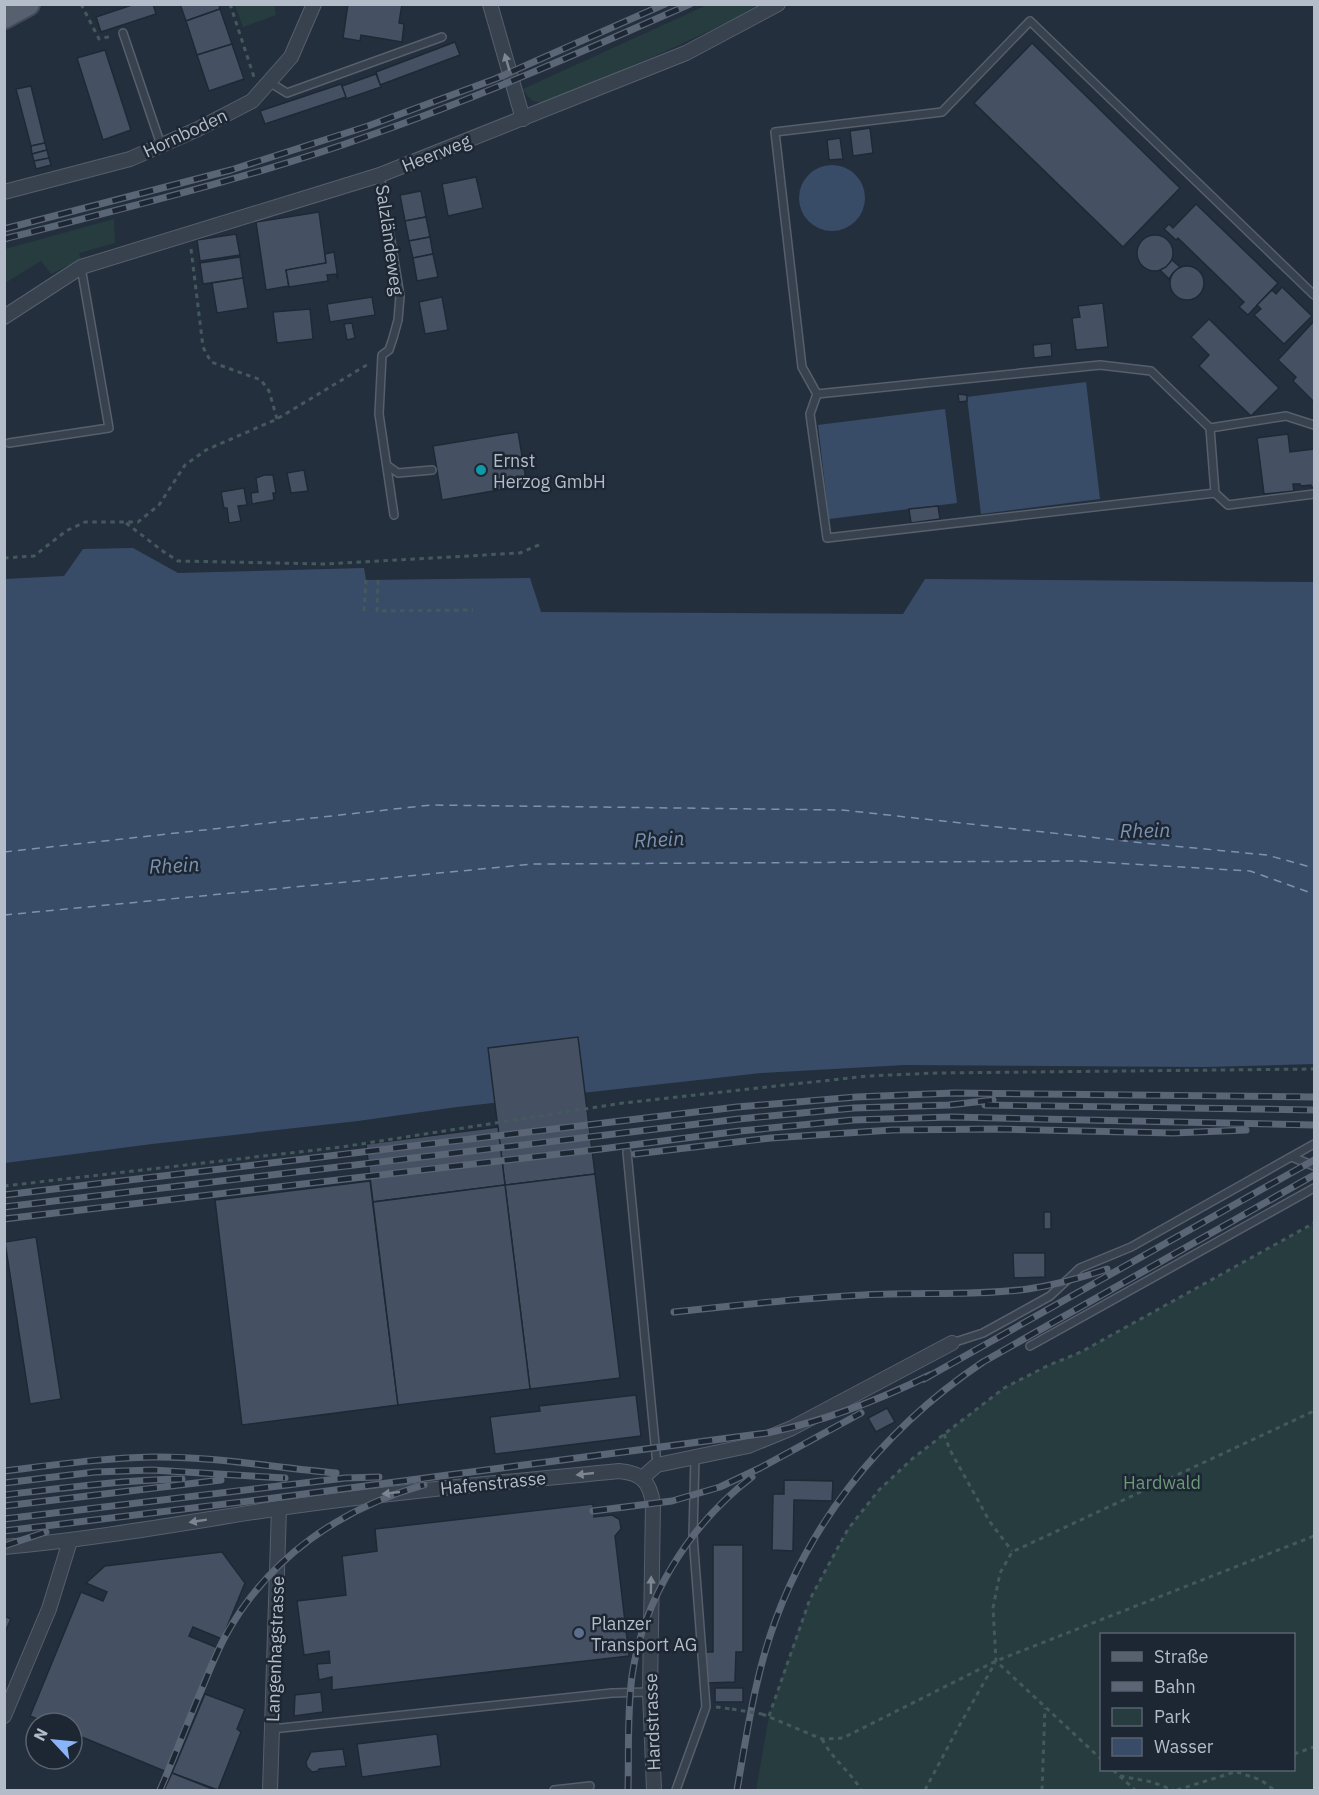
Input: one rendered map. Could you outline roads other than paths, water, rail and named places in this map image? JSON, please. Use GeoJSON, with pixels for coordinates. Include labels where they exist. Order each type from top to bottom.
{"type":"FeatureCollection","features":[{"type":"Feature","properties":{"kind":"main road"},"geometry":{"type":"LineString","coordinates":[[4,17],[28,4]]}},
{"type":"Feature","properties":{"kind":"street","name":"Hornboden"},"geometry":{"type":"LineString","coordinates":[[4,192],[130,159],[198,129],[252,101],[291,57],[314,4]]}},
{"type":"Feature","properties":{"kind":"street"},"geometry":{"type":"LineString","coordinates":[[490,4],[523,118]]}},
{"type":"Feature","properties":{"kind":"street","name":"Heerweg"},"geometry":{"type":"LineString","coordinates":[[4,317],[81,267],[380,175],[686,53],[778,4]]}},
{"type":"Feature","properties":{"kind":"street"},"geometry":{"type":"LineString","coordinates":[[642,1478],[657,1465],[748,1446],[792,1428],[952,1343]]}},
{"type":"Feature","properties":{"kind":"street","name":"Hafenstrasse"},"geometry":{"type":"LineString","coordinates":[[4,1547],[70,1541],[279,1508],[386,1494],[619,1471],[629,1472],[642,1478]]}},
{"type":"Feature","properties":{"kind":"street","name":"Hardstrasse"},"geometry":{"type":"LineString","coordinates":[[642,1478],[649,1485],[653,1504],[650,1692],[654,1791]]}},
{"type":"Feature","properties":{"kind":"street","name":"Langenhagstrasse"},"geometry":{"type":"LineString","coordinates":[[270,1791],[279,1508]]}},
{"type":"Feature","properties":{"kind":"street"},"geometry":{"type":"LineString","coordinates":[[4,1716],[49,1609],[70,1541]]}},
{"type":"Feature","properties":{"kind":"lane"},"geometry":{"type":"LineString","coordinates":[[1215,493],[827,538],[810,414],[817,394],[802,368],[775,132],[942,112],[1030,21],[1314,295]]}},
{"type":"Feature","properties":{"kind":"lane"},"geometry":{"type":"LineString","coordinates":[[123,33],[160,145]]}},
{"type":"Feature","properties":{"kind":"lane"},"geometry":{"type":"LineString","coordinates":[[266,86],[287,93],[442,37]]}},
{"type":"Feature","properties":{"kind":"lane","name":"Salzländeweg"},"geometry":{"type":"LineString","coordinates":[[380,175],[400,296],[398,320],[393,338],[389,350],[382,356],[379,414],[394,515]]}},
{"type":"Feature","properties":{"kind":"lane"},"geometry":{"type":"LineString","coordinates":[[9,442],[109,428],[81,267]]}},
{"type":"Feature","properties":{"kind":"lane"},"geometry":{"type":"LineString","coordinates":[[817,394],[1100,365],[1151,371],[1210,428],[1215,493],[1228,505],[1314,494]]}},
{"type":"Feature","properties":{"kind":"lane"},"geometry":{"type":"LineString","coordinates":[[1210,428],[1286,416],[1314,425]]}},
{"type":"Feature","properties":{"kind":"lane"},"geometry":{"type":"LineString","coordinates":[[388,466],[398,473],[432,470]]}},
{"type":"Feature","properties":{"kind":"lane"},"geometry":{"type":"LineString","coordinates":[[952,1343],[983,1333],[1050,1296],[1080,1269],[1131,1247],[1314,1144]]}},
{"type":"Feature","properties":{"kind":"lane"},"geometry":{"type":"LineString","coordinates":[[627,1152],[657,1465]]}},
{"type":"Feature","properties":{"kind":"lane"},"geometry":{"type":"LineString","coordinates":[[1292,1157],[1314,1166]]}},
{"type":"Feature","properties":{"kind":"lane"},"geometry":{"type":"LineString","coordinates":[[1030,1346],[1314,1188]]}},
{"type":"Feature","properties":{"kind":"lane"},"geometry":{"type":"LineString","coordinates":[[676,1791],[706,1707],[693,1536],[695,1457]]}},
{"type":"Feature","properties":{"kind":"lane"},"geometry":{"type":"LineString","coordinates":[[272,1729],[612,1693],[650,1692]]}},
{"type":"Feature","properties":{"kind":"lane"},"geometry":{"type":"LineString","coordinates":[[554,1791],[590,1786]]}},
{"type":"Feature","properties":{"kind":"water"},"geometry":{"type":"Polygon","coordinates":[[[832,165],[845,168],[855,175],[862,185],[865,198],[862,211],[855,221],[845,228],[832,231],[819,228],[809,221],[802,211],[799,198],[802,185],[809,175],[819,168],[832,165]]]}},
{"type":"Feature","properties":{"kind":"water"},"geometry":{"type":"Polygon","coordinates":[[[1086,382],[1100,499],[981,514],[967,397],[1086,382]]]}},
{"type":"Feature","properties":{"kind":"water"},"geometry":{"type":"Polygon","coordinates":[[[945,409],[957,503],[829,519],[818,425],[945,409]]]}},
{"type":"Feature","properties":{"kind":"water","name":"Rhein"},"geometry":{"type":"Polygon","coordinates":[[[133,548],[178,573],[364,568],[366,580],[530,578],[541,612],[903,614],[925,579],[1314,582],[1314,1064],[1204,1067],[904,1065],[761,1073],[457,1107],[5,1163],[5,579],[64,576],[83,549],[133,548]]]}},
{"type":"Feature","properties":{"kind":"railway"},"geometry":{"type":"LineString","coordinates":[[4,229],[231,170],[368,126],[495,79],[665,4]]}},
{"type":"Feature","properties":{"kind":"railway"},"geometry":{"type":"LineString","coordinates":[[4,239],[189,191],[326,151],[491,89],[690,4]]}},
{"type":"Feature","properties":{"kind":"railway"},"geometry":{"type":"LineString","coordinates":[[4,1195],[737,1107],[856,1097],[954,1093],[1314,1097]]}},
{"type":"Feature","properties":{"kind":"railway"},"geometry":{"type":"LineString","coordinates":[[4,1207],[739,1119],[854,1108],[949,1105],[993,1100]]}},
{"type":"Feature","properties":{"kind":"railway"},"geometry":{"type":"LineString","coordinates":[[985,1105],[1314,1110]]}},
{"type":"Feature","properties":{"kind":"railway"},"geometry":{"type":"LineString","coordinates":[[4,1219],[740,1131],[853,1120],[951,1117],[1314,1125]]}},
{"type":"Feature","properties":{"kind":"railway"},"geometry":{"type":"LineString","coordinates":[[635,1154],[771,1138],[892,1130],[996,1129],[1173,1133],[1246,1130]]}},
{"type":"Feature","properties":{"kind":"railway"},"geometry":{"type":"LineString","coordinates":[[924,1379],[1314,1160]]}},
{"type":"Feature","properties":{"kind":"railway"},"geometry":{"type":"LineString","coordinates":[[737,1790],[756,1686],[780,1608],[799,1566],[822,1526],[848,1488],[878,1452],[945,1389],[983,1362],[1314,1175]]}},
{"type":"Feature","properties":{"kind":"railway"},"geometry":{"type":"LineString","coordinates":[[674,1312],[840,1296],[1008,1291],[1058,1283],[1107,1269]]}},
{"type":"Feature","properties":{"kind":"railway"},"geometry":{"type":"LineString","coordinates":[[4,1531],[767,1433],[809,1423],[850,1409],[930,1375]]}},
{"type":"Feature","properties":{"kind":"railway"},"geometry":{"type":"LineString","coordinates":[[593,1511],[672,1501],[720,1487],[861,1413]]}},
{"type":"Feature","properties":{"kind":"railway"},"geometry":{"type":"LineString","coordinates":[[4,1471],[96,1460],[175,1457],[336,1473]]}},
{"type":"Feature","properties":{"kind":"railway"},"geometry":{"type":"LineString","coordinates":[[4,1483],[95,1472],[152,1470],[285,1478]]}},
{"type":"Feature","properties":{"kind":"railway"},"geometry":{"type":"LineString","coordinates":[[4,1519],[345,1478],[379,1477]]}},
{"type":"Feature","properties":{"kind":"railway"},"geometry":{"type":"LineString","coordinates":[[628,1790],[630,1690],[638,1647],[647,1619],[658,1592],[690,1540],[729,1496],[752,1477]]}},
{"type":"Feature","properties":{"kind":"railway"},"geometry":{"type":"LineString","coordinates":[[4,1495],[70,1487],[182,1479]]}},
{"type":"Feature","properties":{"kind":"railway"},"geometry":{"type":"LineString","coordinates":[[4,1506],[221,1480]]}},
{"type":"Feature","properties":{"kind":"railway"},"geometry":{"type":"LineString","coordinates":[[160,1790],[222,1643],[243,1607],[263,1582],[285,1560],[336,1522],[364,1507],[424,1485]]}},
{"type":"Feature","properties":{"kind":"railway"},"geometry":{"type":"LineString","coordinates":[[4,1546],[46,1532]]}},
{"type":"Feature","properties":{"kind":"place","name":"Ernst Herzog GmbH"},"geometry":{"type":"Point","coordinates":[481,470]}},
{"type":"Feature","properties":{"kind":"place","name":"Planzer Transport AG"},"geometry":{"type":"Point","coordinates":[579,1633]}},
{"type":"Feature","properties":{"kind":"park label","name":"Hardwald"},"geometry":{"type":"Point","coordinates":[1162,1482]}}]}
